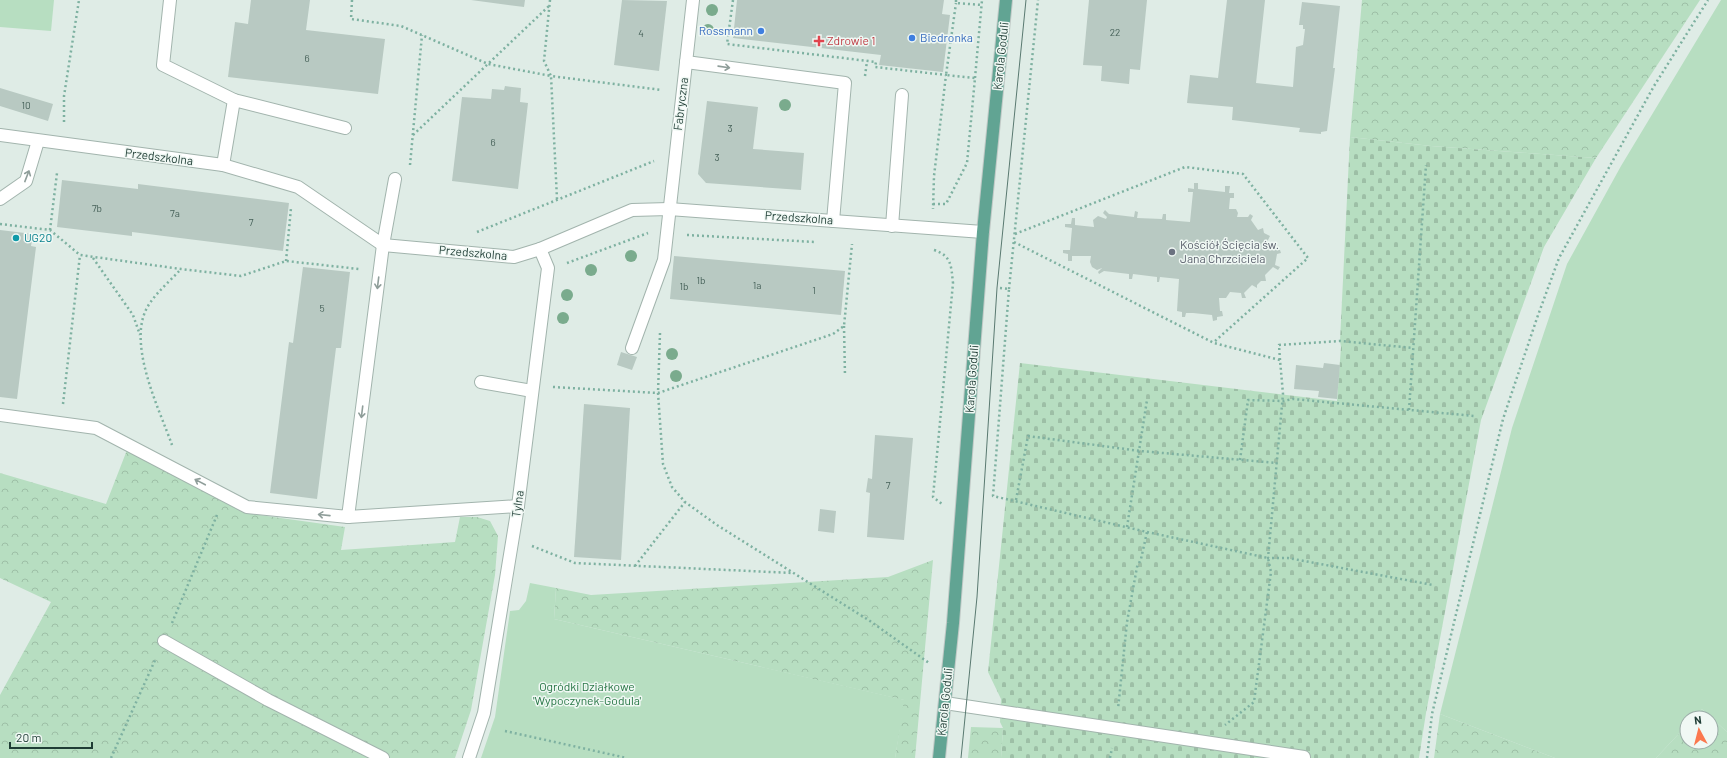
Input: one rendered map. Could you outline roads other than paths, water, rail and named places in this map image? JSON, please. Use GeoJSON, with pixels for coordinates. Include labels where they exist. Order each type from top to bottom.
{"type":"FeatureCollection","features":[{"type":"Feature","properties":{"kind":"main road","name":"Karola Goduli"},"geometry":{"type":"LineString","coordinates":[[939,758],[945,703],[983,232],[1006,0]]}},
{"type":"Feature","properties":{"kind":"street"},"geometry":{"type":"LineString","coordinates":[[170,0],[163,65],[234,100],[345,128]]}},
{"type":"Feature","properties":{"kind":"street","name":"Fabryczna"},"geometry":{"type":"LineString","coordinates":[[632,348],[638,327],[664,260],[693,0]]}},
{"type":"Feature","properties":{"kind":"street"},"geometry":{"type":"LineString","coordinates":[[686,62],[845,83],[833,221]]}},
{"type":"Feature","properties":{"kind":"street"},"geometry":{"type":"LineString","coordinates":[[892,226],[902,95]]}},
{"type":"Feature","properties":{"kind":"street"},"geometry":{"type":"LineString","coordinates":[[223,165],[234,100]]}},
{"type":"Feature","properties":{"kind":"street","name":"Przedszkolna"},"geometry":{"type":"LineString","coordinates":[[0,135],[223,165],[298,187],[383,245],[514,257],[540,249],[632,210],[669,209],[983,232]]}},
{"type":"Feature","properties":{"kind":"street"},"geometry":{"type":"LineString","coordinates":[[0,199],[26,181],[38,141]]}},
{"type":"Feature","properties":{"kind":"street"},"geometry":{"type":"LineString","coordinates":[[348,517],[383,245],[395,179]]}},
{"type":"Feature","properties":{"kind":"street","name":"Tylna"},"geometry":{"type":"LineString","coordinates":[[469,758],[484,713],[518,506],[548,268],[540,249]]}},
{"type":"Feature","properties":{"kind":"street"},"geometry":{"type":"LineString","coordinates":[[481,382],[532,391]]}},
{"type":"Feature","properties":{"kind":"street"},"geometry":{"type":"LineString","coordinates":[[0,415],[96,428],[247,507],[348,517],[518,506]]}},
{"type":"Feature","properties":{"kind":"street"},"geometry":{"type":"LineString","coordinates":[[164,641],[268,700],[383,758]]}},
{"type":"Feature","properties":{"kind":"street"},"geometry":{"type":"LineString","coordinates":[[945,703],[1304,757]]}},
{"type":"Feature","properties":{"kind":"tram line"},"geometry":{"type":"LineString","coordinates":[[961,758],[977,597],[997,288],[1026,0]]}},
{"type":"Feature","properties":{"kind":"place","name":"Rossmann"},"geometry":{"type":"Point","coordinates":[761,31]}},
{"type":"Feature","properties":{"kind":"place","name":"Biedronka"},"geometry":{"type":"Point","coordinates":[912,38]}},
{"type":"Feature","properties":{"kind":"place","name":"Zdrowie 1"},"geometry":{"type":"Point","coordinates":[819,41]}},
{"type":"Feature","properties":{"kind":"place","name":"UG20"},"geometry":{"type":"Point","coordinates":[16,238]}},
{"type":"Feature","properties":{"kind":"place","name":"Kościół Ścięcia św. Jana Chrzciciela"},"geometry":{"type":"Point","coordinates":[1172,252]}},
{"type":"Feature","properties":{"kind":"park label","name":"Ogródki Działkowe 'Wypoczynek-Godula'"},"geometry":{"type":"Point","coordinates":[587,694]}}]}
